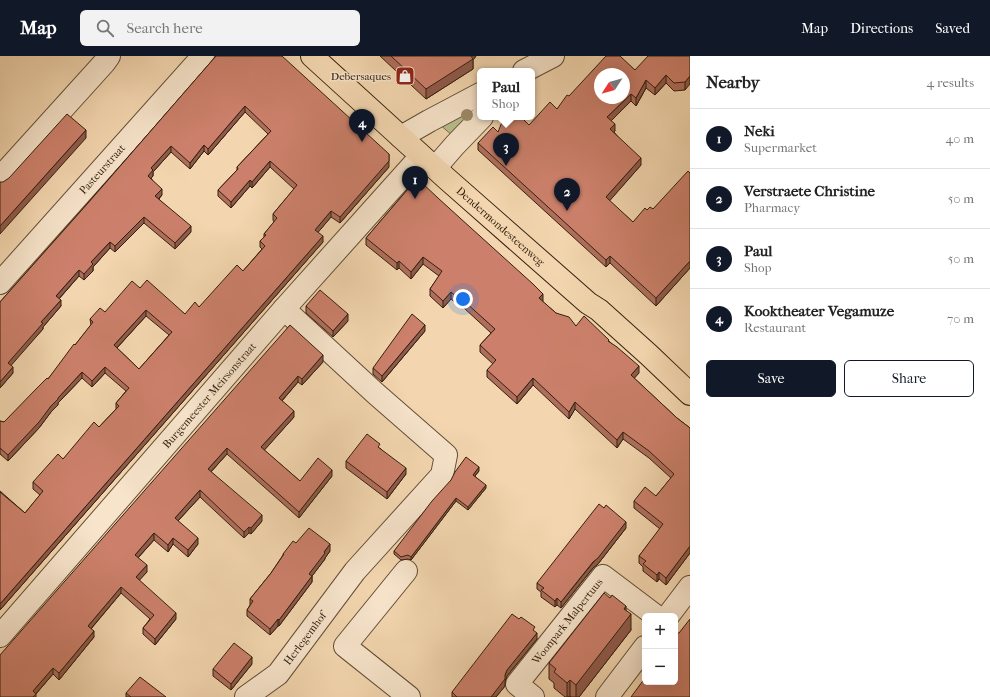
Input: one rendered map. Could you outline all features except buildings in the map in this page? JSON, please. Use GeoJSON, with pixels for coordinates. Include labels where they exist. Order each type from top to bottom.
{"type":"FeatureCollection","features":[{"type":"Feature","properties":{"kind":"main road","name":"Dendermondesteenweg"},"geometry":{"type":"LineString","coordinates":[[312,56],[428,162],[588,303],[599,310],[649,354],[690,394]]}},
{"type":"Feature","properties":{"kind":"street"},"geometry":{"type":"LineString","coordinates":[[0,178],[109,56]]}},
{"type":"Feature","properties":{"kind":"street","name":"Pasteurstraat"},"geometry":{"type":"LineString","coordinates":[[0,283],[203,56]]}},
{"type":"Feature","properties":{"kind":"street"},"geometry":{"type":"LineString","coordinates":[[531,68],[553,56]]}},
{"type":"Feature","properties":{"kind":"street"},"geometry":{"type":"LineString","coordinates":[[401,137],[477,96]]}},
{"type":"Feature","properties":{"kind":"street","name":"Burgemeester Meirsonstraat"},"geometry":{"type":"LineString","coordinates":[[0,636],[284,309],[428,162],[455,145],[479,120]]}},
{"type":"Feature","properties":{"kind":"street","name":"Herlegemhof"},"geometry":{"type":"LineString","coordinates":[[246,697],[278,674],[355,571],[442,475],[446,455],[375,393],[284,309]]}},
{"type":"Feature","properties":{"kind":"street"},"geometry":{"type":"LineString","coordinates":[[406,571],[345,646],[409,697]]}},
{"type":"Feature","properties":{"kind":"street","name":"Woonpark Malpertuus"},"geometry":{"type":"LineString","coordinates":[[533,697],[511,690],[603,576],[652,613]]}},
{"type":"Feature","properties":{"kind":"street"},"geometry":{"type":"LineString","coordinates":[[670,613],[690,587]]}},
{"type":"Feature","properties":{"kind":"street"},"geometry":{"type":"LineString","coordinates":[[607,697],[643,649]]}},
{"type":"Feature","properties":{"kind":"green space"},"geometry":{"type":"Polygon","coordinates":[[[475,105],[477,108],[477,115],[454,137],[438,123],[475,105]]]}},
{"type":"Feature","properties":{"kind":"place","name":"Debersaques"},"geometry":{"type":"Point","coordinates":[405,76]}},
{"type":"Feature","properties":{"kind":"place","name":"Kooktheater Vegamuze"},"geometry":{"type":"Point","coordinates":[362,142]}},
{"type":"Feature","properties":{"kind":"place","name":"Paul"},"geometry":{"type":"Point","coordinates":[506,166]}},
{"type":"Feature","properties":{"kind":"place","name":"Neki"},"geometry":{"type":"Point","coordinates":[415,199]}},
{"type":"Feature","properties":{"kind":"place","name":"Verstraete Christine"},"geometry":{"type":"Point","coordinates":[567,211]}}]}
